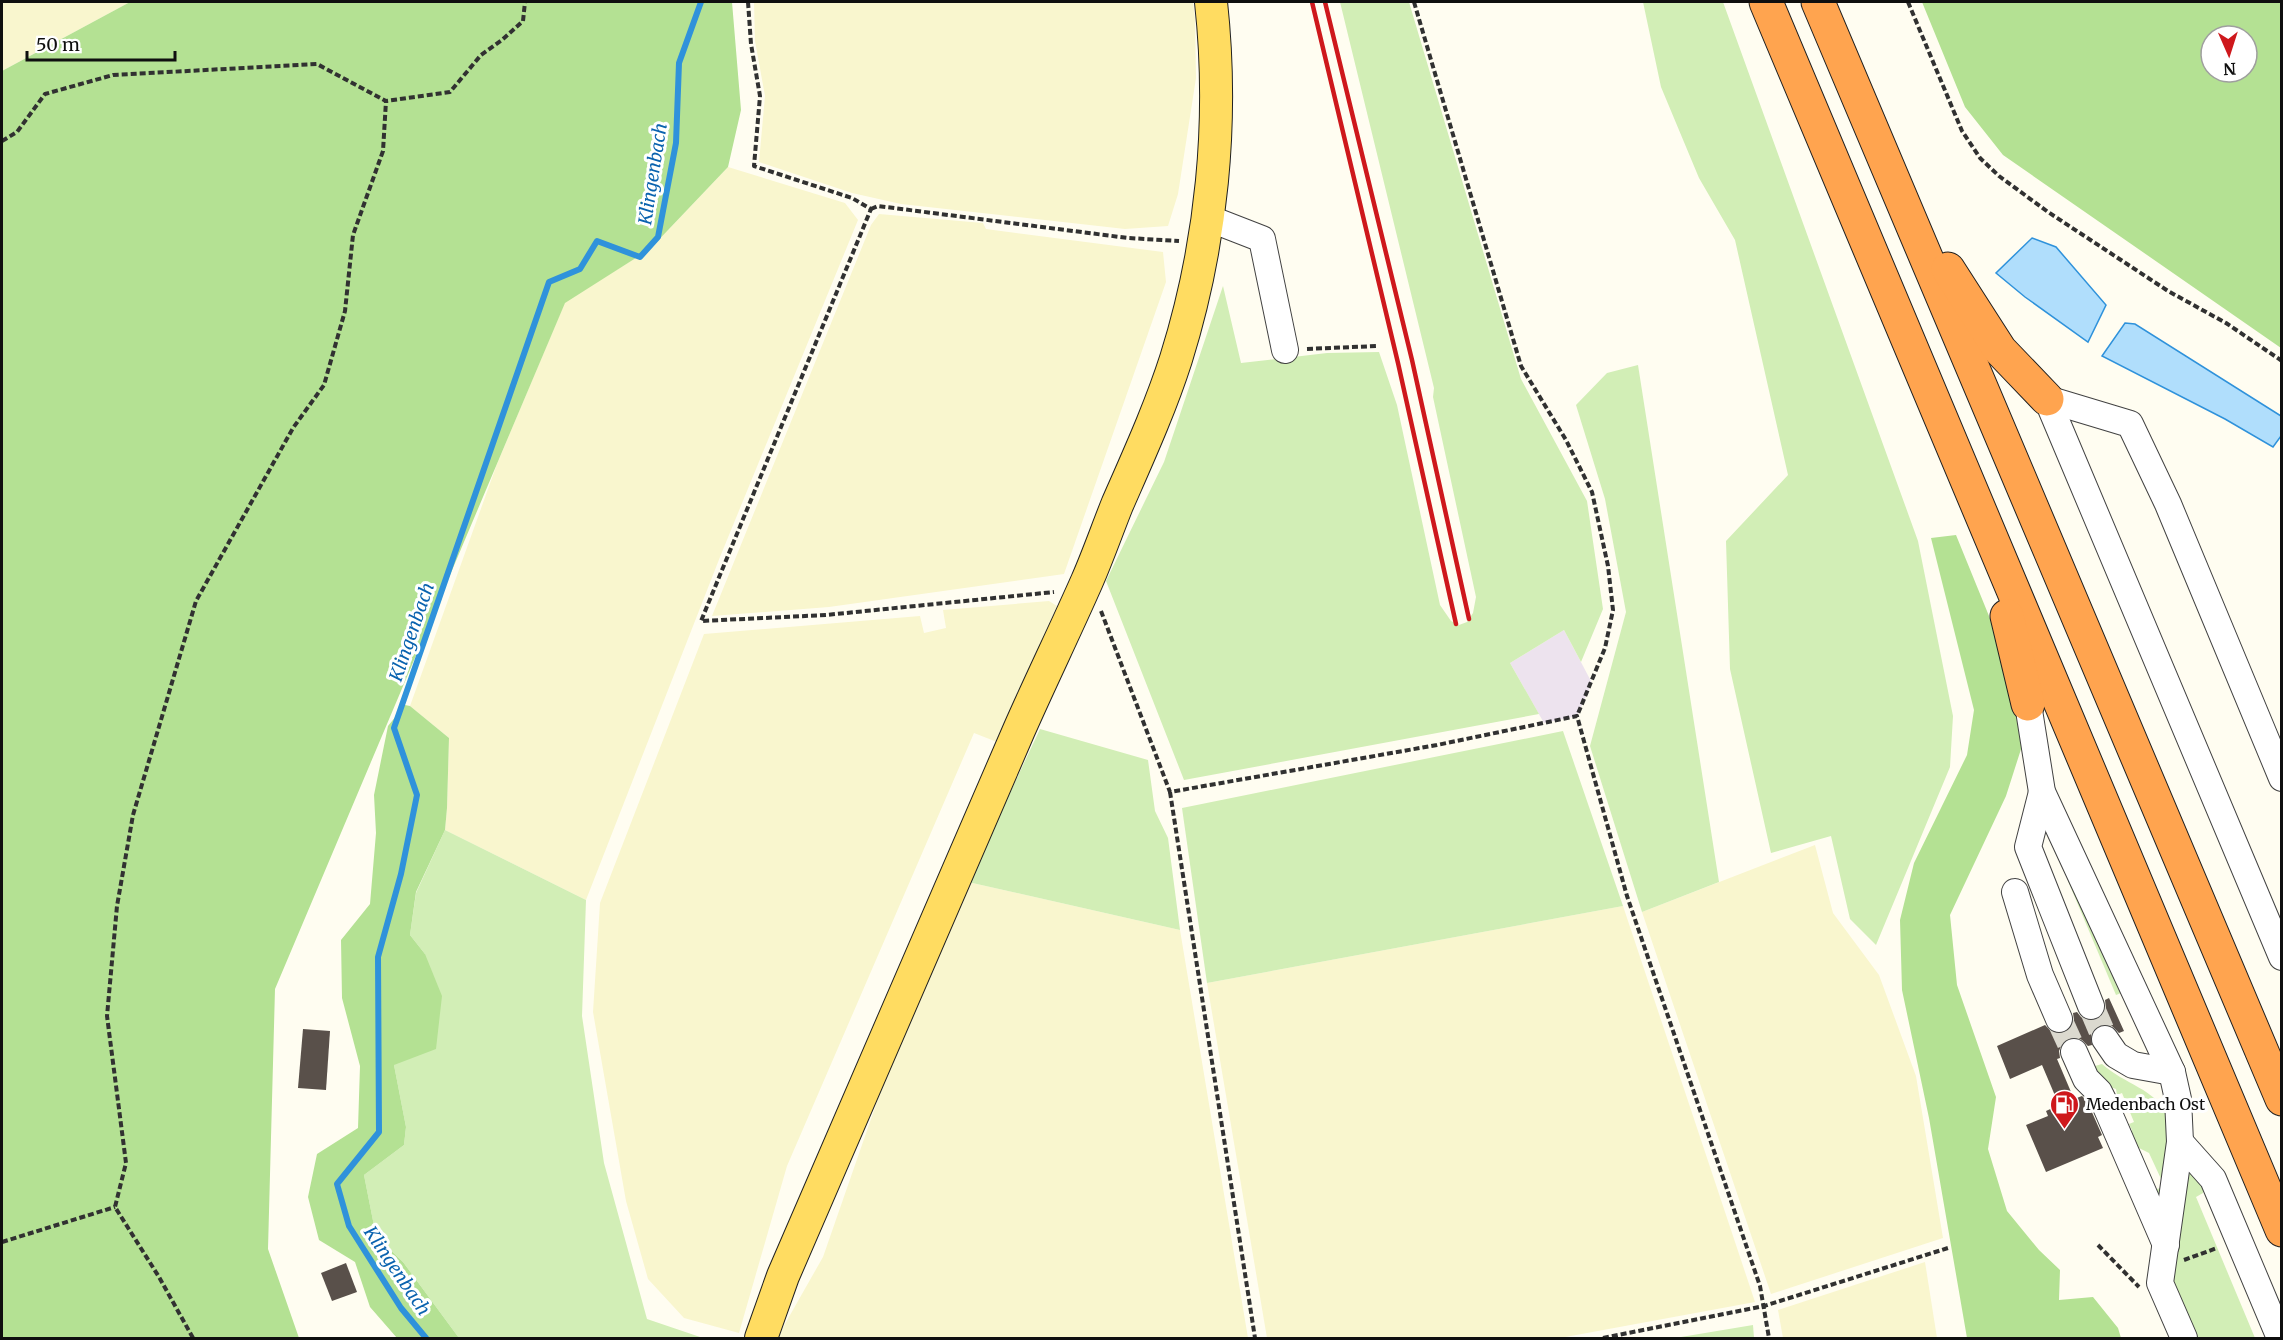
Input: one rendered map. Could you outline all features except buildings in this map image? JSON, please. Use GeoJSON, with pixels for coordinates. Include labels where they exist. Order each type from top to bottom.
{"type":"FeatureCollection","features":[{"type":"Feature","properties":{"kind":"highway"},"geometry":{"type":"LineString","coordinates":[[1766,2],[2282,1230]]}},
{"type":"Feature","properties":{"kind":"highway"},"geometry":{"type":"LineString","coordinates":[[1818,2],[2282,1099]]}},
{"type":"Feature","properties":{"kind":"highway"},"geometry":{"type":"LineString","coordinates":[[1896,189],[2000,350],[2047,399]]}},
{"type":"Feature","properties":{"kind":"highway"},"geometry":{"type":"LineString","coordinates":[[1982,515],[2028,704]]}},
{"type":"Feature","properties":{"kind":"main road"},"geometry":{"type":"LineString","coordinates":[[761,1338],[791,1256],[1020,729],[1086,584],[1150,431],[1176,360],[1206,232],[1216,112],[1215,41],[1211,2]]}},
{"type":"Feature","properties":{"kind":"lane"},"geometry":{"type":"LineString","coordinates":[[1206,232],[1262,239],[1285,350]]}},
{"type":"Feature","properties":{"kind":"lane"},"geometry":{"type":"LineString","coordinates":[[2047,399],[2130,424],[2168,504],[2282,778]]}},
{"type":"Feature","properties":{"kind":"lane"},"geometry":{"type":"LineString","coordinates":[[2047,399],[2282,957]]}},
{"type":"Feature","properties":{"kind":"lane"},"geometry":{"type":"LineString","coordinates":[[2028,704],[2042,792],[2172,1072],[2178,1099],[2180,1142],[2160,1283],[2184,1338]]}},
{"type":"Feature","properties":{"kind":"lane"},"geometry":{"type":"LineString","coordinates":[[2042,792],[2028,847],[2091,1006]]}},
{"type":"Feature","properties":{"kind":"lane"},"geometry":{"type":"LineString","coordinates":[[2015,892],[2040,975],[2059,1019]]}},
{"type":"Feature","properties":{"kind":"lane"},"geometry":{"type":"LineString","coordinates":[[2105,1039],[2116,1055],[2133,1065],[2172,1072]]}},
{"type":"Feature","properties":{"kind":"lane"},"geometry":{"type":"LineString","coordinates":[[2074,1052],[2086,1079],[2099,1092],[2104,1102],[2164,1257]]}},
{"type":"Feature","properties":{"kind":"lane"},"geometry":{"type":"LineString","coordinates":[[2180,1142],[2214,1179],[2280,1338]]}},
{"type":"Feature","properties":{"kind":"path"},"geometry":{"type":"LineString","coordinates":[[2,141],[17,132],[45,94],[113,75],[317,64],[386,101],[450,93],[481,55],[523,21],[525,2]]}},
{"type":"Feature","properties":{"kind":"path"},"geometry":{"type":"LineString","coordinates":[[748,2],[751,44],[760,96],[754,166],[852,198],[871,209]]}},
{"type":"Feature","properties":{"kind":"path"},"geometry":{"type":"LineString","coordinates":[[1414,2],[1521,366],[1566,440],[1592,492],[1608,566],[1613,610],[1605,648],[1577,716],[1627,896],[1752,1263],[1764,1306],[1769,1338]]}},
{"type":"Feature","properties":{"kind":"path"},"geometry":{"type":"LineString","coordinates":[[1908,2],[1962,131],[1980,158],[1999,176],[2048,212],[2158,284],[2226,323],[2282,362]]}},
{"type":"Feature","properties":{"kind":"path"},"geometry":{"type":"LineString","coordinates":[[193,1338],[115,1206],[126,1163],[107,1016],[117,906],[133,814],[196,600],[293,428],[324,386],[345,311],[353,235],[383,151],[386,101]]}},
{"type":"Feature","properties":{"kind":"path"},"geometry":{"type":"LineString","coordinates":[[1206,232],[1187,241],[1128,238],[878,206],[871,209],[701,621],[826,615],[1086,584],[1170,792],[1255,1338]]}},
{"type":"Feature","properties":{"kind":"path"},"geometry":{"type":"LineString","coordinates":[[1285,350],[1378,346]]}},
{"type":"Feature","properties":{"kind":"path"},"geometry":{"type":"LineString","coordinates":[[1170,792],[1437,745],[1577,716]]}},
{"type":"Feature","properties":{"kind":"path"},"geometry":{"type":"LineString","coordinates":[[2,1242],[115,1206]]}},
{"type":"Feature","properties":{"kind":"path"},"geometry":{"type":"LineString","coordinates":[[1602,1338],[1764,1306],[1947,1248]]}},
{"type":"Feature","properties":{"kind":"path"},"geometry":{"type":"LineString","coordinates":[[2164,1257],[2217,1248]]}},
{"type":"Feature","properties":{"kind":"shaded area"},"geometry":{"type":"Polygon","coordinates":[[[2,2],[130,2],[2,71],[2,2]]]}},
{"type":"Feature","properties":{"kind":"shaded area"},"geometry":{"type":"Polygon","coordinates":[[[754,2],[1193,2],[1196,78],[1178,194],[1168,226],[1125,229],[901,204],[852,193],[759,162],[765,96],[755,41],[754,2]]]}},
{"type":"Feature","properties":{"kind":"shaded area"},"geometry":{"type":"Polygon","coordinates":[[[728,167],[845,203],[858,220],[720,557],[586,900],[445,830],[449,738],[410,706],[497,464],[565,302],[650,249],[728,167]]]}},
{"type":"Feature","properties":{"kind":"shaded area"},"geometry":{"type":"Polygon","coordinates":[[[879,214],[983,223],[986,229],[1163,252],[1166,282],[1064,574],[829,607],[712,616],[871,225],[879,214]]]}},
{"type":"Feature","properties":{"kind":"shaded area"},"geometry":{"type":"Polygon","coordinates":[[[1049,601],[1057,606],[997,742],[974,733],[787,1166],[739,1333],[684,1318],[648,1279],[626,1201],[593,1012],[600,903],[704,634],[920,616],[924,633],[946,628],[943,610],[1049,601]]]}},
{"type":"Feature","properties":{"kind":"shaded area"},"geometry":{"type":"Polygon","coordinates":[[[1564,630],[1592,683],[1577,716],[1544,723],[1510,663],[1564,630]]]}},
{"type":"Feature","properties":{"kind":"shaded area"},"geometry":{"type":"Polygon","coordinates":[[[1815,845],[1833,913],[1879,975],[1916,1076],[1943,1238],[1771,1294],[1642,912],[1815,845]]]}},
{"type":"Feature","properties":{"kind":"shaded area"},"geometry":{"type":"Polygon","coordinates":[[[968,882],[1180,930],[1248,1338],[777,1338],[823,1257],[879,1096],[968,882]]]}},
{"type":"Feature","properties":{"kind":"shaded area"},"geometry":{"type":"Polygon","coordinates":[[[1623,906],[1755,1302],[1560,1338],[1267,1338],[1207,983],[1623,906]]]}},
{"type":"Feature","properties":{"kind":"shaded area"},"geometry":{"type":"Polygon","coordinates":[[[1925,1262],[1937,1338],[1783,1338],[1778,1310],[1925,1262]]]}},
{"type":"Feature","properties":{"kind":"green space"},"geometry":{"type":"Polygon","coordinates":[[[130,2],[732,2],[741,110],[728,167],[650,249],[565,303],[275,989],[268,1249],[299,1338],[2,1338],[2,71],[130,2]]]}},
{"type":"Feature","properties":{"kind":"green space"},"geometry":{"type":"Polygon","coordinates":[[[1340,2],[1409,2],[1521,379],[1587,501],[1603,609],[1581,662],[1564,630],[1510,663],[1539,714],[1184,780],[1106,581],[1164,462],[1223,286],[1241,363],[1327,353],[1379,352],[1397,405],[1440,605],[1451,621],[1459,625],[1467,622],[1473,613],[1476,597],[1433,397],[1434,388],[1340,2]]]}},
{"type":"Feature","properties":{"kind":"green space"},"geometry":{"type":"Polygon","coordinates":[[[1643,2],[1723,2],[1918,541],[1953,716],[1950,767],[1876,945],[1850,919],[1831,836],[1771,853],[1730,669],[1726,541],[1788,475],[1735,240],[1699,178],[1661,87],[1643,2]]]}},
{"type":"Feature","properties":{"kind":"green space"},"geometry":{"type":"Polygon","coordinates":[[[1922,2],[2281,2],[2281,348],[2003,155],[1965,107],[1922,2]]]}},
{"type":"Feature","properties":{"kind":"green space"},"geometry":{"type":"Polygon","coordinates":[[[1638,365],[1719,882],[1642,912],[1590,746],[1626,612],[1605,499],[1576,405],[1607,373],[1638,365]]]}},
{"type":"Feature","properties":{"kind":"green space"},"geometry":{"type":"Polygon","coordinates":[[[1956,535],[2011,670],[2022,746],[2006,796],[1950,915],[1957,985],[1996,1097],[1988,1149],[2007,1211],[2039,1250],[2060,1270],[2059,1300],[2093,1297],[2118,1328],[2121,1338],[1967,1338],[1929,1118],[1902,990],[1900,920],[1914,863],[1967,755],[1974,710],[1931,538],[1956,535]]]}},
{"type":"Feature","properties":{"kind":"green space"},"geometry":{"type":"Polygon","coordinates":[[[405,705],[410,706],[449,738],[445,830],[416,892],[410,935],[425,954],[442,996],[436,1049],[394,1065],[406,1127],[404,1145],[364,1175],[376,1236],[403,1262],[459,1338],[397,1338],[370,1307],[355,1262],[319,1240],[308,1197],[317,1154],[358,1128],[360,1066],[342,998],[341,940],[370,904],[376,833],[374,795],[388,726],[405,705]]]}},
{"type":"Feature","properties":{"kind":"green space"},"geometry":{"type":"Polygon","coordinates":[[[1040,729],[1148,760],[1155,811],[1168,838],[1180,930],[968,882],[1040,729]]]}},
{"type":"Feature","properties":{"kind":"green space"},"geometry":{"type":"Polygon","coordinates":[[[1563,731],[1623,906],[1207,983],[1182,808],[1563,731]]]}},
{"type":"Feature","properties":{"kind":"green space"},"geometry":{"type":"Polygon","coordinates":[[[445,830],[586,900],[582,1016],[604,1163],[647,1319],[703,1338],[459,1338],[403,1262],[376,1236],[364,1175],[404,1145],[406,1127],[394,1065],[425,954],[410,935],[416,893],[445,830]]]}},
{"type":"Feature","properties":{"kind":"green space"},"geometry":{"type":"Polygon","coordinates":[[[2070,878],[2124,992],[2116,995],[2068,881],[2070,878]]]}},
{"type":"Feature","properties":{"kind":"green space"},"geometry":{"type":"Polygon","coordinates":[[[2102,1064],[2156,1099],[2170,1117],[2161,1212],[2148,1192],[2160,1188],[2162,1181],[2149,1153],[2129,1143],[2132,1130],[2129,1124],[2134,1122],[2122,1093],[2117,1095],[2116,1089],[2108,1086],[2100,1077],[2095,1066],[2102,1064]]]}},
{"type":"Feature","properties":{"kind":"green space"},"geometry":{"type":"Polygon","coordinates":[[[2185,1166],[2203,1185],[2203,1193],[2196,1197],[2255,1338],[2193,1338],[2169,1280],[2185,1166]]]}},
{"type":"Feature","properties":{"kind":"green space"},"geometry":{"type":"Polygon","coordinates":[[[1753,1325],[1754,1338],[1675,1338],[1753,1325]]]}},
{"type":"Feature","properties":{"kind":"water"},"geometry":{"type":"Polygon","coordinates":[[[2032,238],[2056,247],[2106,305],[2088,342],[2025,297],[1996,273],[2032,238]]]}},
{"type":"Feature","properties":{"kind":"water"},"geometry":{"type":"Polygon","coordinates":[[[2125,323],[2135,324],[2281,416],[2281,436],[2273,447],[2225,419],[2102,356],[2125,323]]]}},
{"type":"Feature","properties":{"kind":"waterway","name":"Klingenbach"},"geometry":{"type":"LineString","coordinates":[[426,1338],[401,1308],[349,1226],[337,1184],[379,1132],[378,957],[401,874],[417,795],[394,728],[549,282],[580,269],[597,241],[640,257],[658,237],[676,143],[679,63],[701,2]]}},
{"type":"Feature","properties":{"kind":"tunnel"},"geometry":{"type":"LineString","coordinates":[[2091,1006],[2105,1039]]}},
{"type":"Feature","properties":{"kind":"tunnel"},"geometry":{"type":"LineString","coordinates":[[2059,1019],[2074,1052]]}},
{"type":"Feature","properties":{"kind":"railway"},"geometry":{"type":"LineString","coordinates":[[1312,2],[1398,363],[1456,624]]}},
{"type":"Feature","properties":{"kind":"railway"},"geometry":{"type":"LineString","coordinates":[[1325,2],[1412,360],[1469,619]]}},
{"type":"Feature","properties":{"kind":"place","name":"Medenbach Ost"},"geometry":{"type":"Point","coordinates":[2065,1130]}}]}
